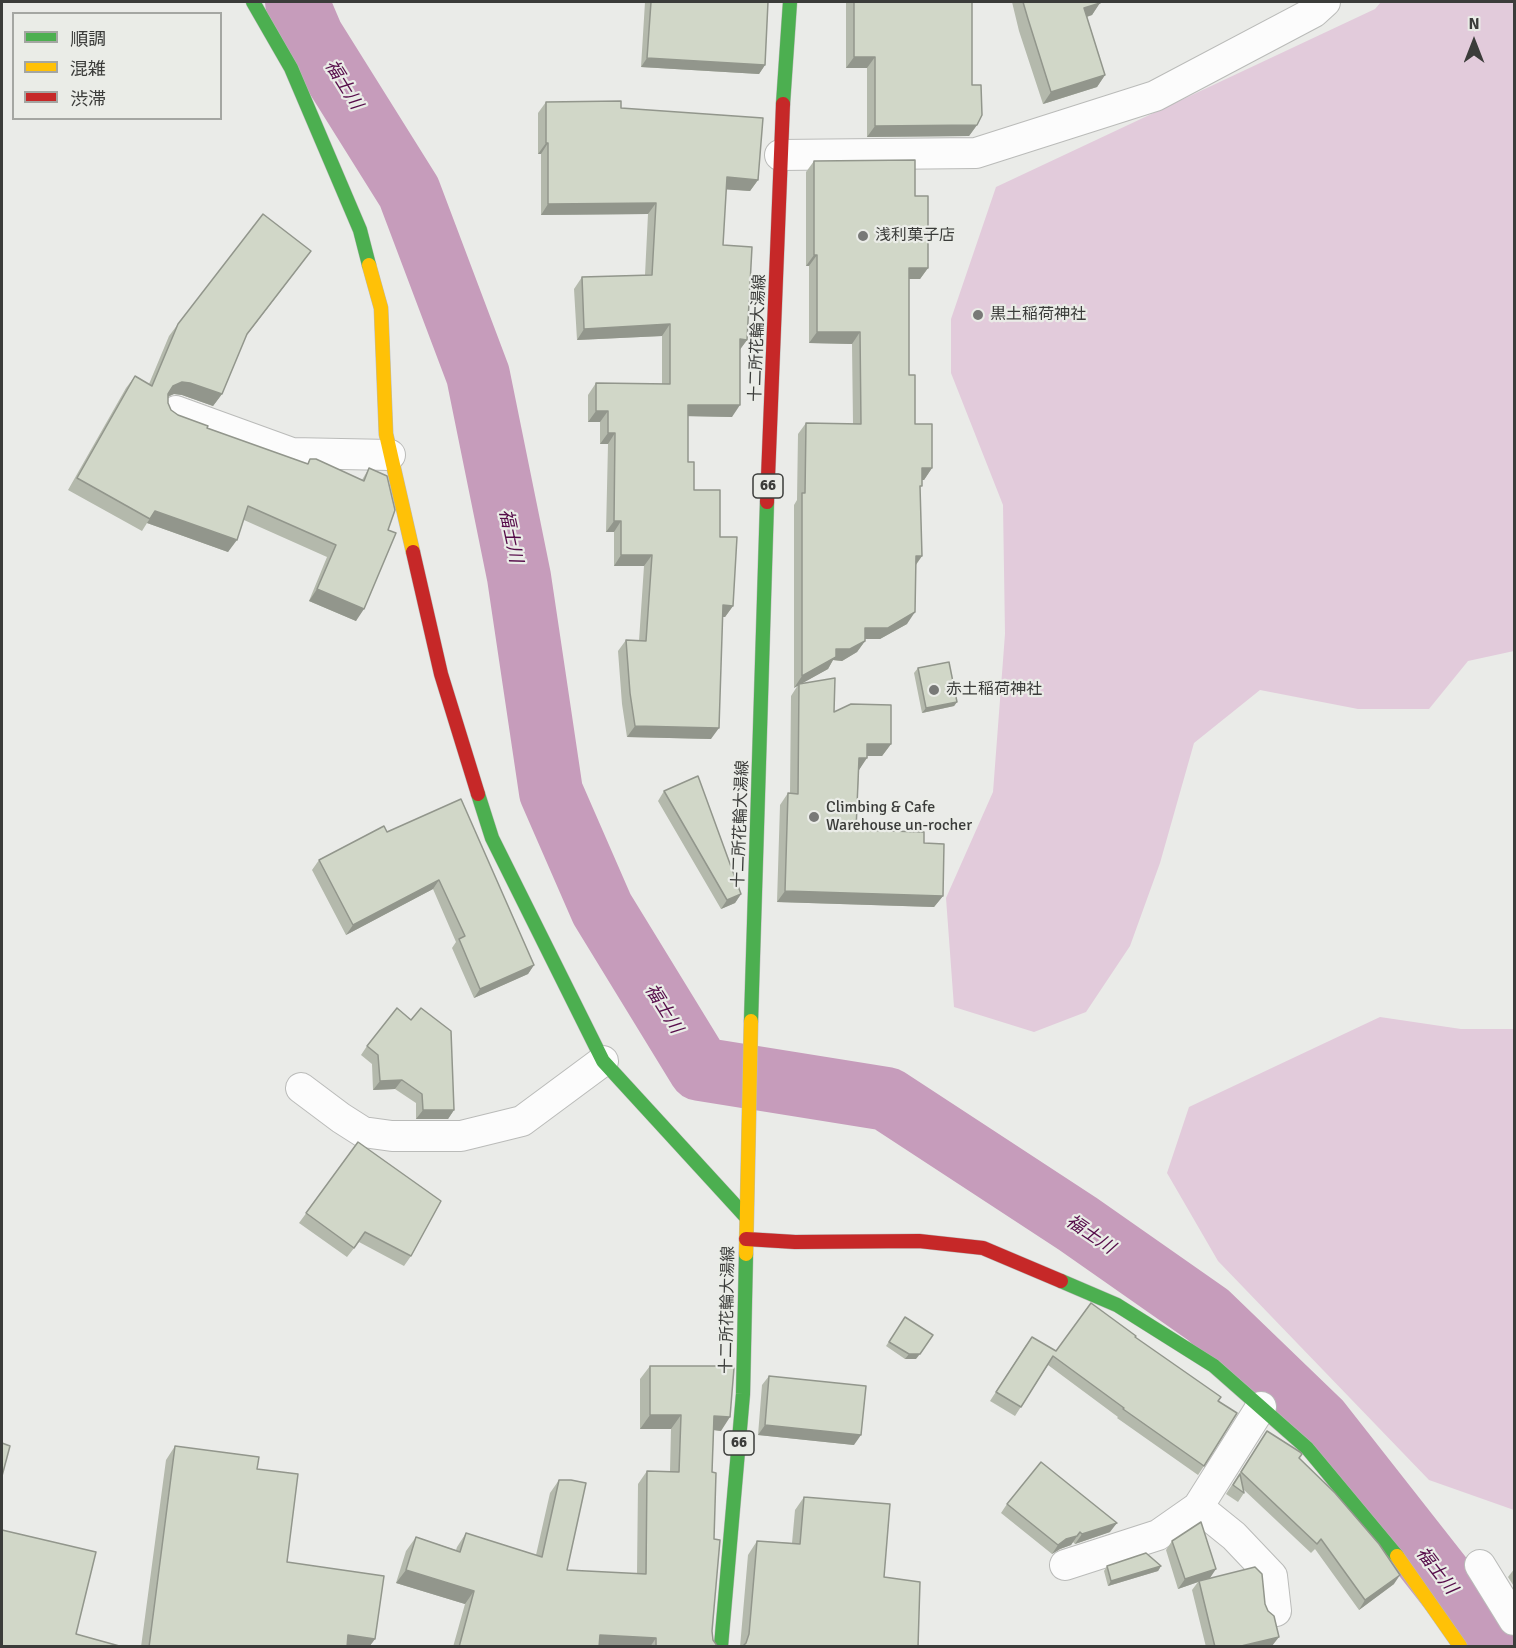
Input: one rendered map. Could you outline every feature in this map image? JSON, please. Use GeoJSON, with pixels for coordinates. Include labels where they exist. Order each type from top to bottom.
{"type":"FeatureCollection","features":[{"type":"Feature","properties":{"kind":"street"},"geometry":{"type":"LineString","coordinates":[[253,2],[291,68],[360,230],[381,308],[386,434],[390,455],[441,674],[492,838],[603,1061],[746,1217]]}},
{"type":"Feature","properties":{"kind":"street","name":"十二所花輪大湯線"},"geometry":{"type":"LineString","coordinates":[[721,1647],[743,1394],[752,970],[780,155],[790,2]]}},
{"type":"Feature","properties":{"kind":"street"},"geometry":{"type":"LineString","coordinates":[[780,155],[976,153],[1155,96],[1314,12],[1325,2]]}},
{"type":"Feature","properties":{"kind":"street"},"geometry":{"type":"LineString","coordinates":[[176,411],[292,453],[390,455]]}},
{"type":"Feature","properties":{"kind":"street"},"geometry":{"type":"LineString","coordinates":[[301,1088],[363,1132],[392,1136],[461,1136],[522,1121],[603,1061]]}},
{"type":"Feature","properties":{"kind":"street"},"geometry":{"type":"LineString","coordinates":[[746,1239],[795,1242],[919,1241],[983,1248],[1117,1305],[1214,1366],[1308,1448],[1387,1542],[1460,1647]]}},
{"type":"Feature","properties":{"kind":"street"},"geometry":{"type":"LineString","coordinates":[[1065,1565],[1158,1535],[1198,1507],[1261,1407]]}},
{"type":"Feature","properties":{"kind":"street"},"geometry":{"type":"LineString","coordinates":[[1198,1507],[1234,1536],[1272,1576],[1276,1611]]}},
{"type":"Feature","properties":{"kind":"street"},"geometry":{"type":"LineString","coordinates":[[1480,1565],[1515,1620]]}},
{"type":"Feature","properties":{"kind":"shaded area"},"geometry":{"type":"Polygon","coordinates":[[[1381,2],[1514,2],[1514,651],[1468,661],[1429,709],[1358,709],[1260,690],[1194,743],[1160,863],[1130,946],[1086,1012],[1034,1032],[954,1007],[946,898],[993,792],[1005,634],[1003,505],[951,373],[951,319],[996,187],[1375,9],[1381,2]]]}},
{"type":"Feature","properties":{"kind":"shaded area"},"geometry":{"type":"Polygon","coordinates":[[[1380,1017],[1461,1029],[1514,1029],[1514,1510],[1429,1480],[1218,1261],[1167,1173],[1189,1107],[1380,1017]]]}},
{"type":"Feature","properties":{"kind":"building"},"geometry":{"type":"Polygon","coordinates":[[[651,2],[768,2],[765,65],[647,58],[651,2]]]}},
{"type":"Feature","properties":{"kind":"building"},"geometry":{"type":"Polygon","coordinates":[[[854,2],[972,2],[972,85],[981,85],[982,115],[977,125],[875,126],[875,57],[854,57],[854,2]]]}},
{"type":"Feature","properties":{"kind":"building"},"geometry":{"type":"Polygon","coordinates":[[[1023,2],[1100,2],[1084,8],[1105,75],[1051,92],[1023,2]]]}},
{"type":"Feature","properties":{"kind":"building"},"geometry":{"type":"Polygon","coordinates":[[[621,101],[621,108],[763,118],[758,180],[727,177],[723,245],[752,247],[747,340],[740,339],[740,405],[688,405],[688,462],[694,462],[694,490],[720,490],[720,537],[737,537],[733,606],[723,605],[719,728],[635,726],[630,693],[626,640],[646,641],[652,555],[621,555],[621,521],[614,521],[615,433],[608,433],[608,411],[596,411],[596,383],[670,384],[670,324],[584,329],[582,277],[652,275],[656,203],[548,204],[546,102],[621,101]]]}},
{"type":"Feature","properties":{"kind":"building"},"geometry":{"type":"Polygon","coordinates":[[[915,160],[915,196],[928,196],[928,268],[909,268],[909,375],[915,375],[915,424],[932,424],[932,468],[922,468],[922,486],[920,486],[922,556],[916,556],[915,612],[888,628],[865,628],[865,641],[850,649],[836,649],[836,657],[802,676],[802,493],[805,493],[806,423],[861,424],[860,332],[817,332],[814,161],[915,160]]]}},
{"type":"Feature","properties":{"kind":"building"},"geometry":{"type":"Polygon","coordinates":[[[263,214],[311,251],[247,334],[222,394],[182,382],[173,386],[168,394],[168,403],[171,410],[178,415],[208,426],[207,428],[308,464],[310,459],[316,459],[364,481],[369,468],[387,476],[395,510],[388,530],[396,533],[364,609],[317,589],[336,545],[248,506],[237,540],[155,511],[150,519],[77,478],[135,376],[152,386],[178,324],[263,214]]]}},
{"type":"Feature","properties":{"kind":"building","name":"赤土稲荷神社"},"geometry":{"type":"Polygon","coordinates":[[[949,662],[957,702],[926,708],[918,668],[949,662]]]}},
{"type":"Feature","properties":{"kind":"building"},"geometry":{"type":"Polygon","coordinates":[[[835,678],[834,712],[851,704],[891,705],[891,744],[867,744],[867,758],[859,758],[856,830],[924,832],[924,843],[944,844],[943,896],[785,891],[788,793],[798,794],[799,684],[835,678]]]}},
{"type":"Feature","properties":{"kind":"building"},"geometry":{"type":"Polygon","coordinates":[[[698,776],[741,894],[727,900],[664,791],[698,776]]]}},
{"type":"Feature","properties":{"kind":"building"},"geometry":{"type":"Polygon","coordinates":[[[461,799],[534,965],[480,989],[459,939],[465,936],[439,880],[353,925],[319,860],[384,826],[387,832],[461,799]]]}},
{"type":"Feature","properties":{"kind":"building"},"geometry":{"type":"Polygon","coordinates":[[[397,1008],[411,1020],[421,1008],[451,1031],[454,1110],[423,1110],[422,1094],[402,1080],[380,1081],[378,1055],[367,1046],[397,1008]]]}},
{"type":"Feature","properties":{"kind":"building"},"geometry":{"type":"Polygon","coordinates":[[[358,1142],[441,1201],[411,1256],[365,1232],[354,1248],[306,1213],[358,1142]]]}},
{"type":"Feature","properties":{"kind":"building"},"geometry":{"type":"Polygon","coordinates":[[[1091,1303],[1221,1397],[1218,1401],[1237,1413],[1204,1466],[1053,1356],[1021,1407],[996,1392],[1032,1337],[1056,1351],[1091,1303]]]}},
{"type":"Feature","properties":{"kind":"building"},"geometry":{"type":"Polygon","coordinates":[[[905,1317],[933,1335],[920,1354],[909,1354],[889,1342],[905,1317]]]}},
{"type":"Feature","properties":{"kind":"building"},"geometry":{"type":"Polygon","coordinates":[[[650,1366],[734,1368],[730,1417],[714,1416],[712,1472],[716,1473],[714,1539],[720,1540],[712,1631],[713,1640],[718,1647],[656,1647],[656,1638],[600,1635],[599,1647],[459,1647],[474,1591],[406,1570],[416,1537],[460,1552],[466,1533],[542,1557],[559,1480],[586,1483],[567,1570],[646,1574],[647,1471],[679,1472],[681,1415],[650,1415],[650,1366]]]}},
{"type":"Feature","properties":{"kind":"building"},"geometry":{"type":"Polygon","coordinates":[[[769,1376],[866,1386],[861,1435],[765,1425],[769,1376]]]}},
{"type":"Feature","properties":{"kind":"building"},"geometry":{"type":"Polygon","coordinates":[[[1267,1431],[1302,1454],[1299,1458],[1335,1493],[1379,1544],[1400,1575],[1365,1600],[1321,1539],[1317,1544],[1241,1472],[1267,1431]]]}},
{"type":"Feature","properties":{"kind":"building"},"geometry":{"type":"Polygon","coordinates":[[[2,1443],[10,1446],[2,1476],[2,1443]]]}},
{"type":"Feature","properties":{"kind":"building"},"geometry":{"type":"Polygon","coordinates":[[[175,1446],[259,1457],[257,1469],[298,1474],[287,1562],[384,1576],[375,1639],[348,1635],[347,1647],[149,1647],[175,1446]]]}},
{"type":"Feature","properties":{"kind":"building"},"geometry":{"type":"Polygon","coordinates":[[[1041,1462],[1117,1523],[1082,1534],[1080,1532],[1077,1536],[1066,1539],[1058,1545],[1007,1504],[1041,1462]]]}},
{"type":"Feature","properties":{"kind":"building"},"geometry":{"type":"Polygon","coordinates":[[[1240,1474],[1244,1493],[1233,1485],[1240,1474]]]}},
{"type":"Feature","properties":{"kind":"building"},"geometry":{"type":"Polygon","coordinates":[[[804,1497],[890,1504],[884,1577],[920,1582],[918,1647],[742,1647],[749,1634],[757,1541],[800,1544],[804,1497]]]}},
{"type":"Feature","properties":{"kind":"building"},"geometry":{"type":"Polygon","coordinates":[[[1201,1522],[1216,1569],[1185,1579],[1172,1541],[1201,1522]]]}},
{"type":"Feature","properties":{"kind":"building"},"geometry":{"type":"Polygon","coordinates":[[[2,1530],[96,1552],[76,1634],[123,1647],[2,1647],[2,1530]]]}},
{"type":"Feature","properties":{"kind":"building"},"geometry":{"type":"Polygon","coordinates":[[[1146,1553],[1161,1566],[1111,1581],[1107,1566],[1146,1553]]]}},
{"type":"Feature","properties":{"kind":"building"},"geometry":{"type":"Polygon","coordinates":[[[1255,1567],[1262,1574],[1265,1604],[1274,1616],[1279,1637],[1237,1647],[1215,1647],[1199,1581],[1255,1567]]]}},
{"type":"Feature","properties":{"kind":"waterway","name":"福士川"},"geometry":{"type":"LineString","coordinates":[[297,2],[312,37],[409,192],[478,375],[519,577],[551,792],[602,909],[700,1069],[887,1099],[1078,1224],[1208,1315],[1319,1422],[1495,1646]]}},
{"type":"Feature","properties":{"kind":"traffic: fast"},"geometry":{"type":"LineString","coordinates":[[253,2],[291,68],[360,230],[369,265]]}},
{"type":"Feature","properties":{"kind":"traffic: fast"},"geometry":{"type":"LineString","coordinates":[[783,104],[790,2]]}},
{"type":"Feature","properties":{"kind":"traffic: fast"},"geometry":{"type":"LineString","coordinates":[[751,1021],[767,502]]}},
{"type":"Feature","properties":{"kind":"traffic: fast"},"geometry":{"type":"LineString","coordinates":[[478,794],[492,838],[603,1061],[746,1217]]}},
{"type":"Feature","properties":{"kind":"traffic: fast"},"geometry":{"type":"LineString","coordinates":[[721,1646],[743,1394],[746,1254]]}},
{"type":"Feature","properties":{"kind":"traffic: fast"},"geometry":{"type":"LineString","coordinates":[[1061,1281],[1117,1305],[1214,1366],[1307,1448],[1397,1556]]}},
{"type":"Feature","properties":{"kind":"traffic: slow"},"geometry":{"type":"LineString","coordinates":[[369,265],[381,308],[386,434],[413,552]]}},
{"type":"Feature","properties":{"kind":"traffic: slow"},"geometry":{"type":"LineString","coordinates":[[746,1254],[751,1021]]}},
{"type":"Feature","properties":{"kind":"traffic: slow"},"geometry":{"type":"LineString","coordinates":[[1397,1556],[1460,1646]]}},
{"type":"Feature","properties":{"kind":"traffic: jam"},"geometry":{"type":"LineString","coordinates":[[767,502],[783,104]]}},
{"type":"Feature","properties":{"kind":"traffic: jam"},"geometry":{"type":"LineString","coordinates":[[413,552],[441,674],[478,794]]}},
{"type":"Feature","properties":{"kind":"traffic: jam"},"geometry":{"type":"LineString","coordinates":[[746,1239],[795,1242],[919,1241],[983,1248],[1061,1281]]}},
{"type":"Feature","properties":{"kind":"place","name":"浅利菓子店"},"geometry":{"type":"Point","coordinates":[863,236]}},
{"type":"Feature","properties":{"kind":"place","name":"黒土稲荷神社"},"geometry":{"type":"Point","coordinates":[978,315]}},
{"type":"Feature","properties":{"kind":"place","name":"赤土稲荷神社"},"geometry":{"type":"Point","coordinates":[934,690]}},
{"type":"Feature","properties":{"kind":"place","name":"Climbing & Cafe Warehouse un-rocher"},"geometry":{"type":"Point","coordinates":[814,817]}}]}
